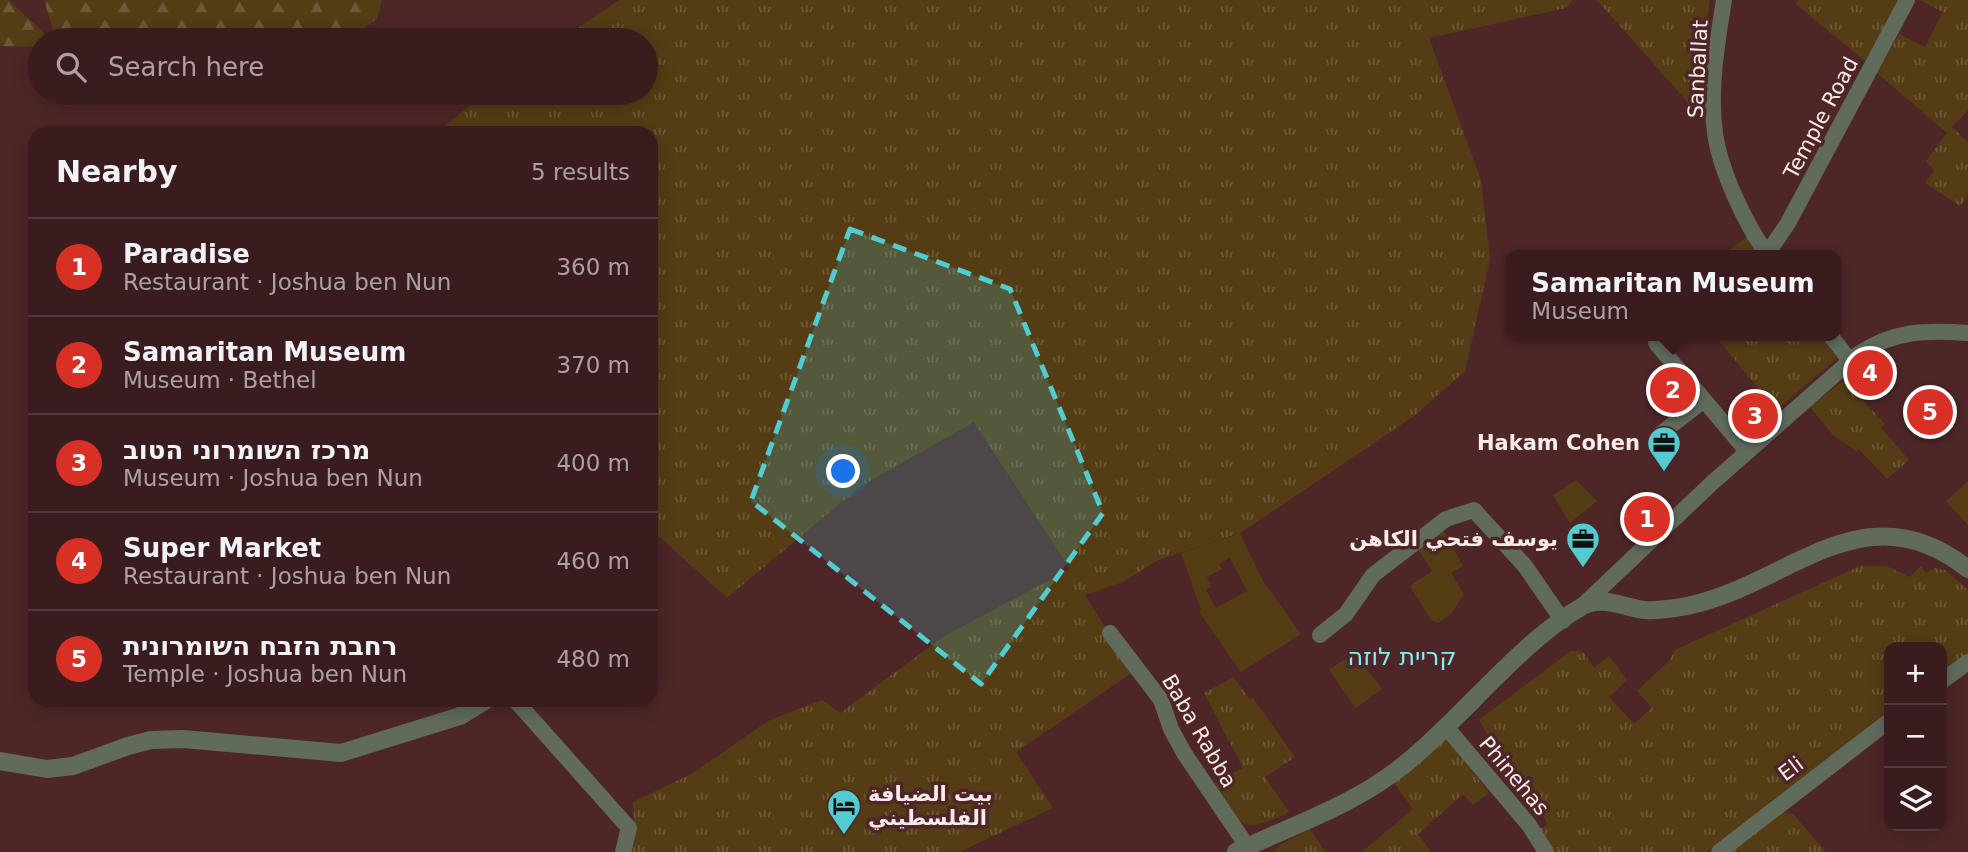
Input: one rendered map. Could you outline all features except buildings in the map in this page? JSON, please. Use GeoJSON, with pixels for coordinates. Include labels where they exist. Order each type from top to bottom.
{"type":"FeatureCollection","features":[{"type":"Feature","properties":{"kind":"street","name":"Sanballat"},"geometry":{"type":"LineString","coordinates":[[1724,0],[1714,85],[1715,135],[1734,194],[1765,250]]}},
{"type":"Feature","properties":{"kind":"street","name":"Temple Road"},"geometry":{"type":"LineString","coordinates":[[1771,250],[1907,0]]}},
{"type":"Feature","properties":{"kind":"street"},"geometry":{"type":"LineString","coordinates":[[1245,850],[1320,818],[1358,798],[1404,765],[1582,606],[1747,451],[1869,347],[1896,335],[1924,330],[1966,330]]}},
{"type":"Feature","properties":{"kind":"street"},"geometry":{"type":"LineString","coordinates":[[1834,341],[1850,361]]}},
{"type":"Feature","properties":{"kind":"street"},"geometry":{"type":"LineString","coordinates":[[1656,343],[1747,451]]}},
{"type":"Feature","properties":{"kind":"street"},"geometry":{"type":"LineString","coordinates":[[1659,435],[1703,401]]}},
{"type":"Feature","properties":{"kind":"street"},"geometry":{"type":"LineString","coordinates":[[1320,635],[1346,614],[1373,575],[1446,519],[1474,510],[1525,566],[1563,621]]}},
{"type":"Feature","properties":{"kind":"street"},"geometry":{"type":"LineString","coordinates":[[1582,606],[1607,602],[1649,611],[1692,605],[1821,550],[1870,536],[1918,540],[1941,550],[1968,569]]}},
{"type":"Feature","properties":{"kind":"street","name":"Baba Rabba"},"geometry":{"type":"LineString","coordinates":[[1110,633],[1161,700],[1184,753],[1245,850]]}},
{"type":"Feature","properties":{"kind":"street"},"geometry":{"type":"LineString","coordinates":[[1947,677],[1968,662]]}},
{"type":"Feature","properties":{"kind":"street"},"geometry":{"type":"LineString","coordinates":[[0,761],[47,769],[73,766],[152,740],[183,739],[341,754],[460,716],[475,707]]}},
{"type":"Feature","properties":{"kind":"street"},"geometry":{"type":"LineString","coordinates":[[521,707],[629,828],[623,852]]}},
{"type":"Feature","properties":{"kind":"street","name":"Eli"},"geometry":{"type":"LineString","coordinates":[[1719,852],[1884,725]]}},
{"type":"Feature","properties":{"kind":"street","name":"Phinehas"},"geometry":{"type":"LineString","coordinates":[[1447,728],[1529,825],[1546,852]]}},
{"type":"Feature","properties":{"kind":"highlighted area"},"geometry":{"type":"Polygon","coordinates":[[[850,229],[1010,289],[1103,513],[981,684],[751,501],[850,229]]]}},
{"type":"Feature","properties":{"kind":"green space"},"geometry":{"type":"Polygon","coordinates":[[[0,0],[8,0],[39,28],[28,28],[28,47],[0,46],[0,0]]]}},
{"type":"Feature","properties":{"kind":"green space"},"geometry":{"type":"Polygon","coordinates":[[[44,0],[382,0],[377,19],[364,28],[52,28],[44,0]]]}},
{"type":"Feature","properties":{"kind":"green space"},"geometry":{"type":"Polygon","coordinates":[[[619,0],[1573,0],[1566,8],[1429,38],[1481,180],[1490,259],[1465,371],[1414,416],[1240,533],[1158,560],[1123,582],[1085,595],[1133,672],[1016,752],[1053,808],[959,852],[628,852],[634,826],[633,802],[693,773],[768,721],[822,700],[840,713],[943,637],[1070,569],[974,422],[861,486],[727,598],[658,535],[658,126],[445,126],[470,105],[658,105],[658,28],[578,28],[619,0]]]}},
{"type":"Feature","properties":{"kind":"green space"},"geometry":{"type":"Polygon","coordinates":[[[1597,0],[1710,0],[1694,109],[1597,0]]]}},
{"type":"Feature","properties":{"kind":"green space"},"geometry":{"type":"Polygon","coordinates":[[[1799,0],[1898,0],[1865,61],[1796,4],[1799,0]]]}},
{"type":"Feature","properties":{"kind":"green space"},"geometry":{"type":"Polygon","coordinates":[[[1920,0],[1968,0],[1968,110],[1952,127],[1968,142],[1968,196],[1960,206],[1925,183],[1934,170],[1926,161],[1947,133],[1877,73],[1899,34],[1925,47],[1943,12],[1920,0]]]}},
{"type":"Feature","properties":{"kind":"green space"},"geometry":{"type":"Polygon","coordinates":[[[1748,236],[1757,250],[1730,250],[1748,236]]]}},
{"type":"Feature","properties":{"kind":"green space"},"geometry":{"type":"Polygon","coordinates":[[[1719,341],[1825,341],[1837,358],[1776,410],[1719,341]]]}},
{"type":"Feature","properties":{"kind":"green space"},"geometry":{"type":"Polygon","coordinates":[[[1844,380],[1885,424],[1881,428],[1909,460],[1887,479],[1859,449],[1856,451],[1833,435],[1810,407],[1844,380]]]}},
{"type":"Feature","properties":{"kind":"green space"},"geometry":{"type":"Polygon","coordinates":[[[1576,480],[1597,501],[1570,523],[1553,495],[1576,480]]]}},
{"type":"Feature","properties":{"kind":"green space"},"geometry":{"type":"Polygon","coordinates":[[[1968,481],[1968,525],[1946,501],[1968,481]]]}},
{"type":"Feature","properties":{"kind":"green space"},"geometry":{"type":"Polygon","coordinates":[[[1443,530],[1463,566],[1451,573],[1464,594],[1451,614],[1438,623],[1431,620],[1410,586],[1432,571],[1416,546],[1443,530]]]}},
{"type":"Feature","properties":{"kind":"green space"},"geometry":{"type":"Polygon","coordinates":[[[1240,533],[1263,581],[1301,634],[1241,672],[1199,612],[1201,610],[1181,553],[1240,533]],[[1230,558],[1219,564],[1222,569],[1207,577],[1212,586],[1206,590],[1216,608],[1247,591],[1230,558]]]}},
{"type":"Feature","properties":{"kind":"green space"},"geometry":{"type":"Polygon","coordinates":[[[1860,566],[1886,566],[1910,577],[1921,566],[1926,573],[1934,568],[1945,570],[1968,590],[1968,654],[1947,670],[1947,642],[1884,642],[1884,717],[1707,852],[1552,852],[1539,829],[1548,825],[1543,815],[1513,777],[1479,720],[1571,651],[1583,652],[1594,668],[1609,656],[1627,680],[1609,697],[1634,724],[1652,708],[1637,691],[1670,660],[1675,650],[1860,566]]]}},
{"type":"Feature","properties":{"kind":"green space"},"geometry":{"type":"Polygon","coordinates":[[[1354,653],[1382,689],[1356,708],[1329,670],[1354,653]]]}},
{"type":"Feature","properties":{"kind":"green space"},"geometry":{"type":"Polygon","coordinates":[[[1234,677],[1250,700],[1253,698],[1295,757],[1265,777],[1289,812],[1261,824],[1251,825],[1235,818],[1213,784],[1243,768],[1204,693],[1234,677]]]}},
{"type":"Feature","properties":{"kind":"green space"},"geometry":{"type":"Polygon","coordinates":[[[1447,738],[1489,793],[1473,805],[1463,794],[1418,834],[1431,852],[1362,852],[1413,809],[1391,779],[1447,738]]]}},
{"type":"Feature","properties":{"kind":"green space"},"geometry":{"type":"Polygon","coordinates":[[[1780,812],[1793,814],[1826,852],[1729,852],[1780,812]]]}},
{"type":"Feature","properties":{"kind":"green space"},"geometry":{"type":"Polygon","coordinates":[[[1310,829],[1325,852],[1275,852],[1280,845],[1310,829]]]}},
{"type":"Feature","properties":{"kind":"place","name":"Super Market"},"geometry":{"type":"Point","coordinates":[1870,373]}},
{"type":"Feature","properties":{"kind":"place","name":"Samaritan Museum"},"geometry":{"type":"Point","coordinates":[1673,390]}},
{"type":"Feature","properties":{"kind":"place","name":"רחבת הזבח השומרונית"},"geometry":{"type":"Point","coordinates":[1930,412]}},
{"type":"Feature","properties":{"kind":"place","name":"מרכז השומרוני הטוב"},"geometry":{"type":"Point","coordinates":[1755,416]}},
{"type":"Feature","properties":{"kind":"place","name":"Hakam Cohen"},"geometry":{"type":"Point","coordinates":[1664,473]}},
{"type":"Feature","properties":{"kind":"place","name":"Paradise"},"geometry":{"type":"Point","coordinates":[1647,519]}},
{"type":"Feature","properties":{"kind":"place","name":"يوسف فتحي الكاهن"},"geometry":{"type":"Point","coordinates":[1583,569]}},
{"type":"Feature","properties":{"kind":"place","name":"بيت الضيافة الفلسطيني"},"geometry":{"type":"Point","coordinates":[844,836]}},
{"type":"Feature","properties":{"kind":"district","name":"קריית לוזה"},"geometry":{"type":"Point","coordinates":[1402,657]}}]}
